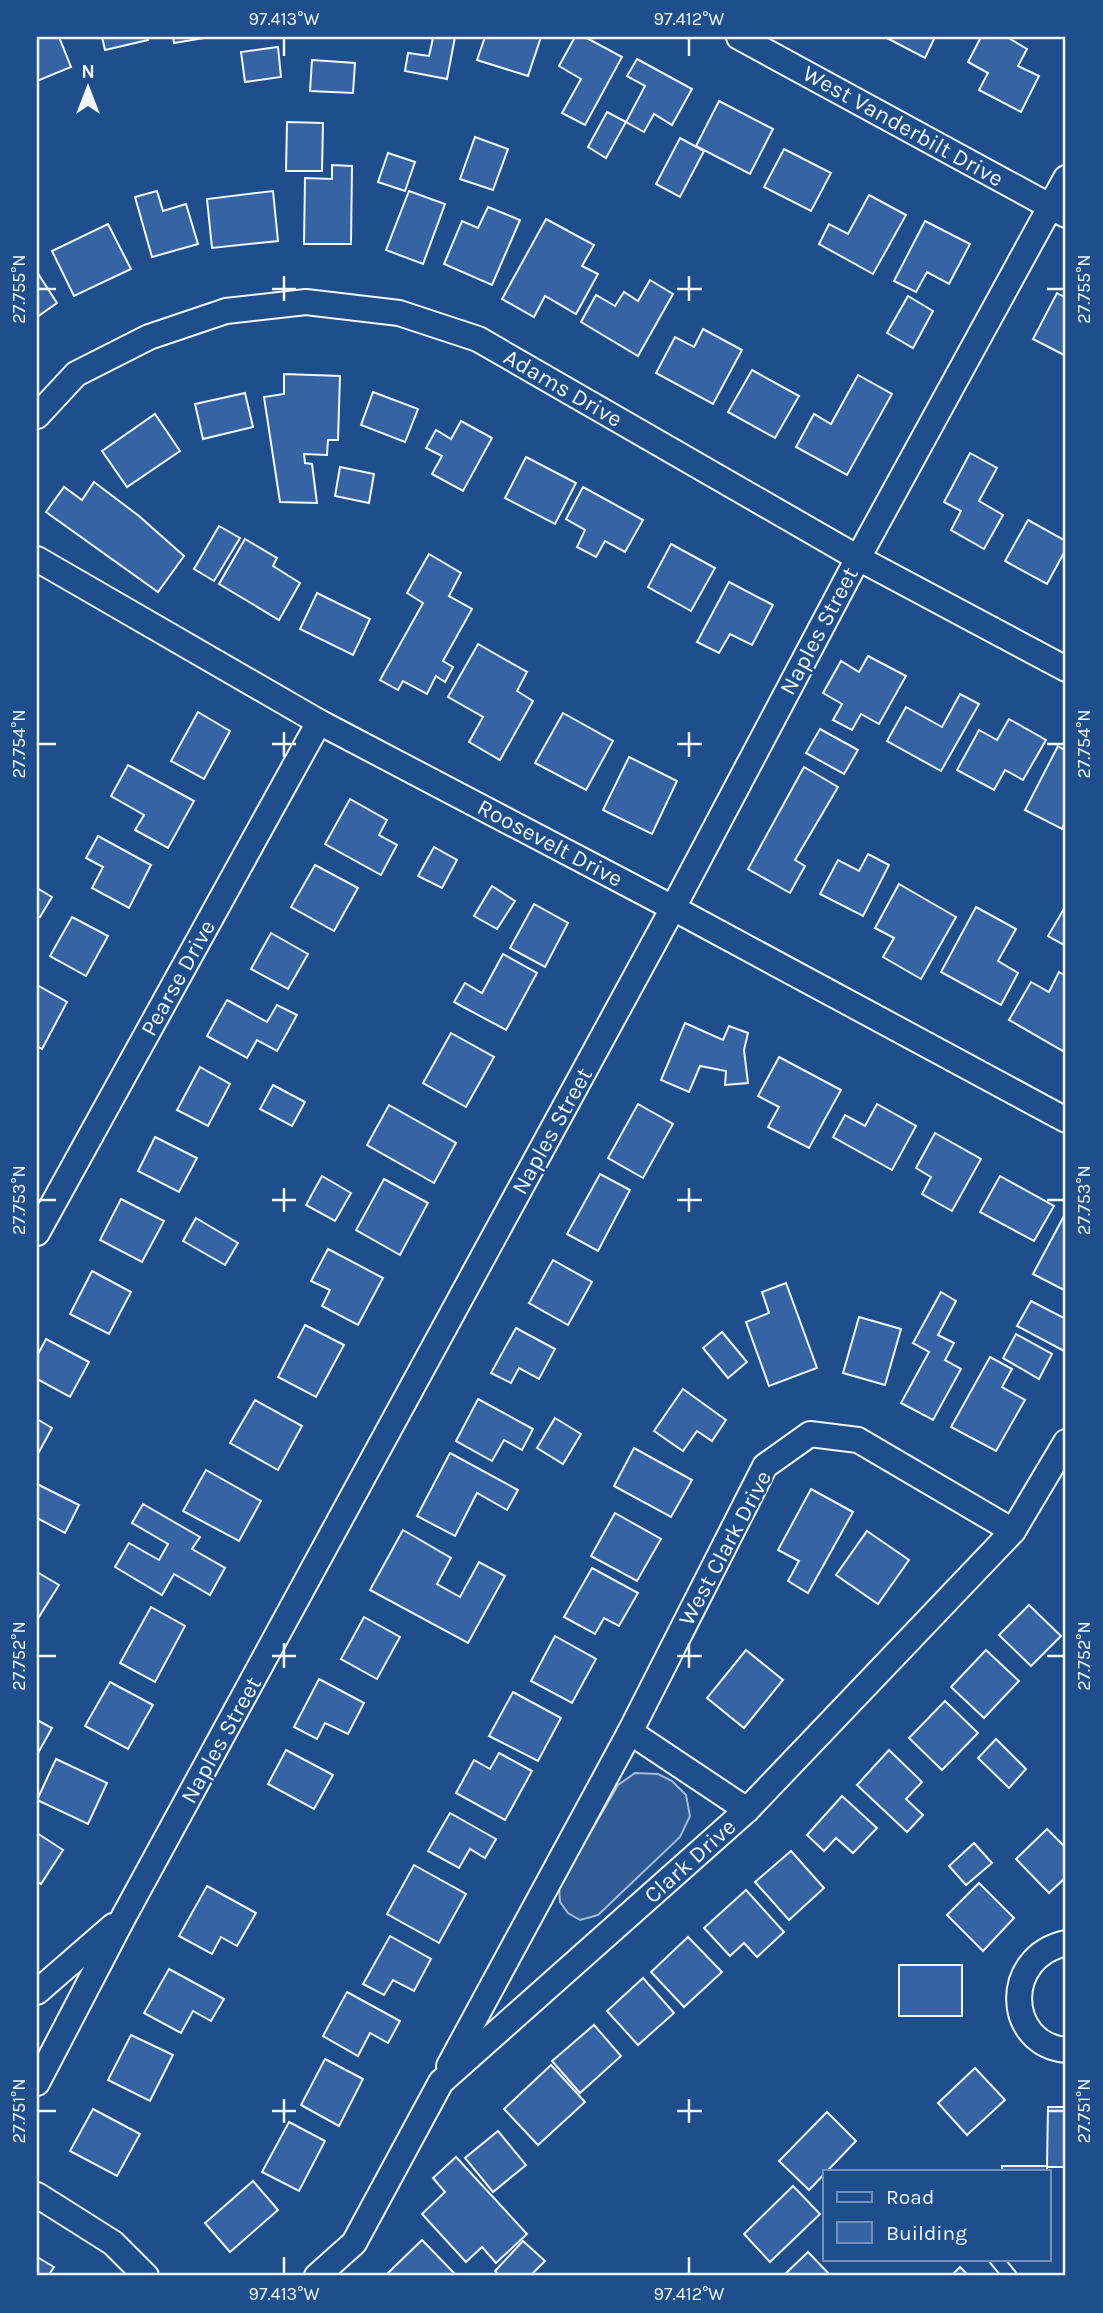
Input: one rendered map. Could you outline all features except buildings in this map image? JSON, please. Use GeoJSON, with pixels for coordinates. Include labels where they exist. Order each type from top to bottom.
{"type":"FeatureCollection","features":[{"type":"Feature","properties":{"kind":"street","name":"West Vanderbilt Drive"},"geometry":{"type":"LineString","coordinates":[[739,37],[1059,211]]}},
{"type":"Feature","properties":{"kind":"street","name":"Naples Street"},"geometry":{"type":"LineString","coordinates":[[37,2083],[123,1918],[673,908],[858,558],[1059,211],[1066,178]]}},
{"type":"Feature","properties":{"kind":"street","name":"Adams Drive"},"geometry":{"type":"LineString","coordinates":[[37,416],[76,374],[149,337],[226,311],[306,302],[400,313],[478,339],[858,558],[1066,669]]}},
{"type":"Feature","properties":{"kind":"street","name":"Roosevelt Drive"},"geometry":{"type":"LineString","coordinates":[[37,559],[319,722],[673,908],[1066,1121]]}},
{"type":"Feature","properties":{"kind":"street","name":"Pearse Drive"},"geometry":{"type":"LineString","coordinates":[[37,1233],[319,722]]}},
{"type":"Feature","properties":{"kind":"street","name":"West Clark Drive"},"geometry":{"type":"LineString","coordinates":[[441,2082],[630,1732],[765,1466],[810,1434],[858,1440],[1013,1531]]}},
{"type":"Feature","properties":{"kind":"street","name":"Clark Drive"},"geometry":{"type":"LineString","coordinates":[[317,2276],[354,2243],[441,2082],[747,1810],[1013,1531],[1066,1441]]}},
{"type":"Feature","properties":{"kind":"street"},"geometry":{"type":"LineString","coordinates":[[630,1732],[747,1810]]}},
{"type":"Feature","properties":{"kind":"street"},"geometry":{"type":"LineString","coordinates":[[37,1992],[123,1918]]}},
{"type":"Feature","properties":{"kind":"street"},"geometry":{"type":"LineString","coordinates":[[1066,1943],[1054,1945],[1040,1953],[1029,1964],[1018,1992],[1025,2022],[1034,2034],[1047,2044],[1066,2049]]}},
{"type":"Feature","properties":{"kind":"street"},"geometry":{"type":"LineString","coordinates":[[37,2195],[113,2243],[146,2276]]}},
{"type":"Feature","properties":{"kind":"lane"},"geometry":{"type":"LineString","coordinates":[[997,2260],[1010,2276]]}},
{"type":"Feature","properties":{"kind":"shaded area"},"geometry":{"type":"Polygon","coordinates":[[[635,1773],[658,1774],[672,1781],[686,1795],[690,1816],[680,1837],[598,1915],[580,1920],[568,1913],[560,1902],[559,1887],[618,1785],[635,1773]]]}}]}
